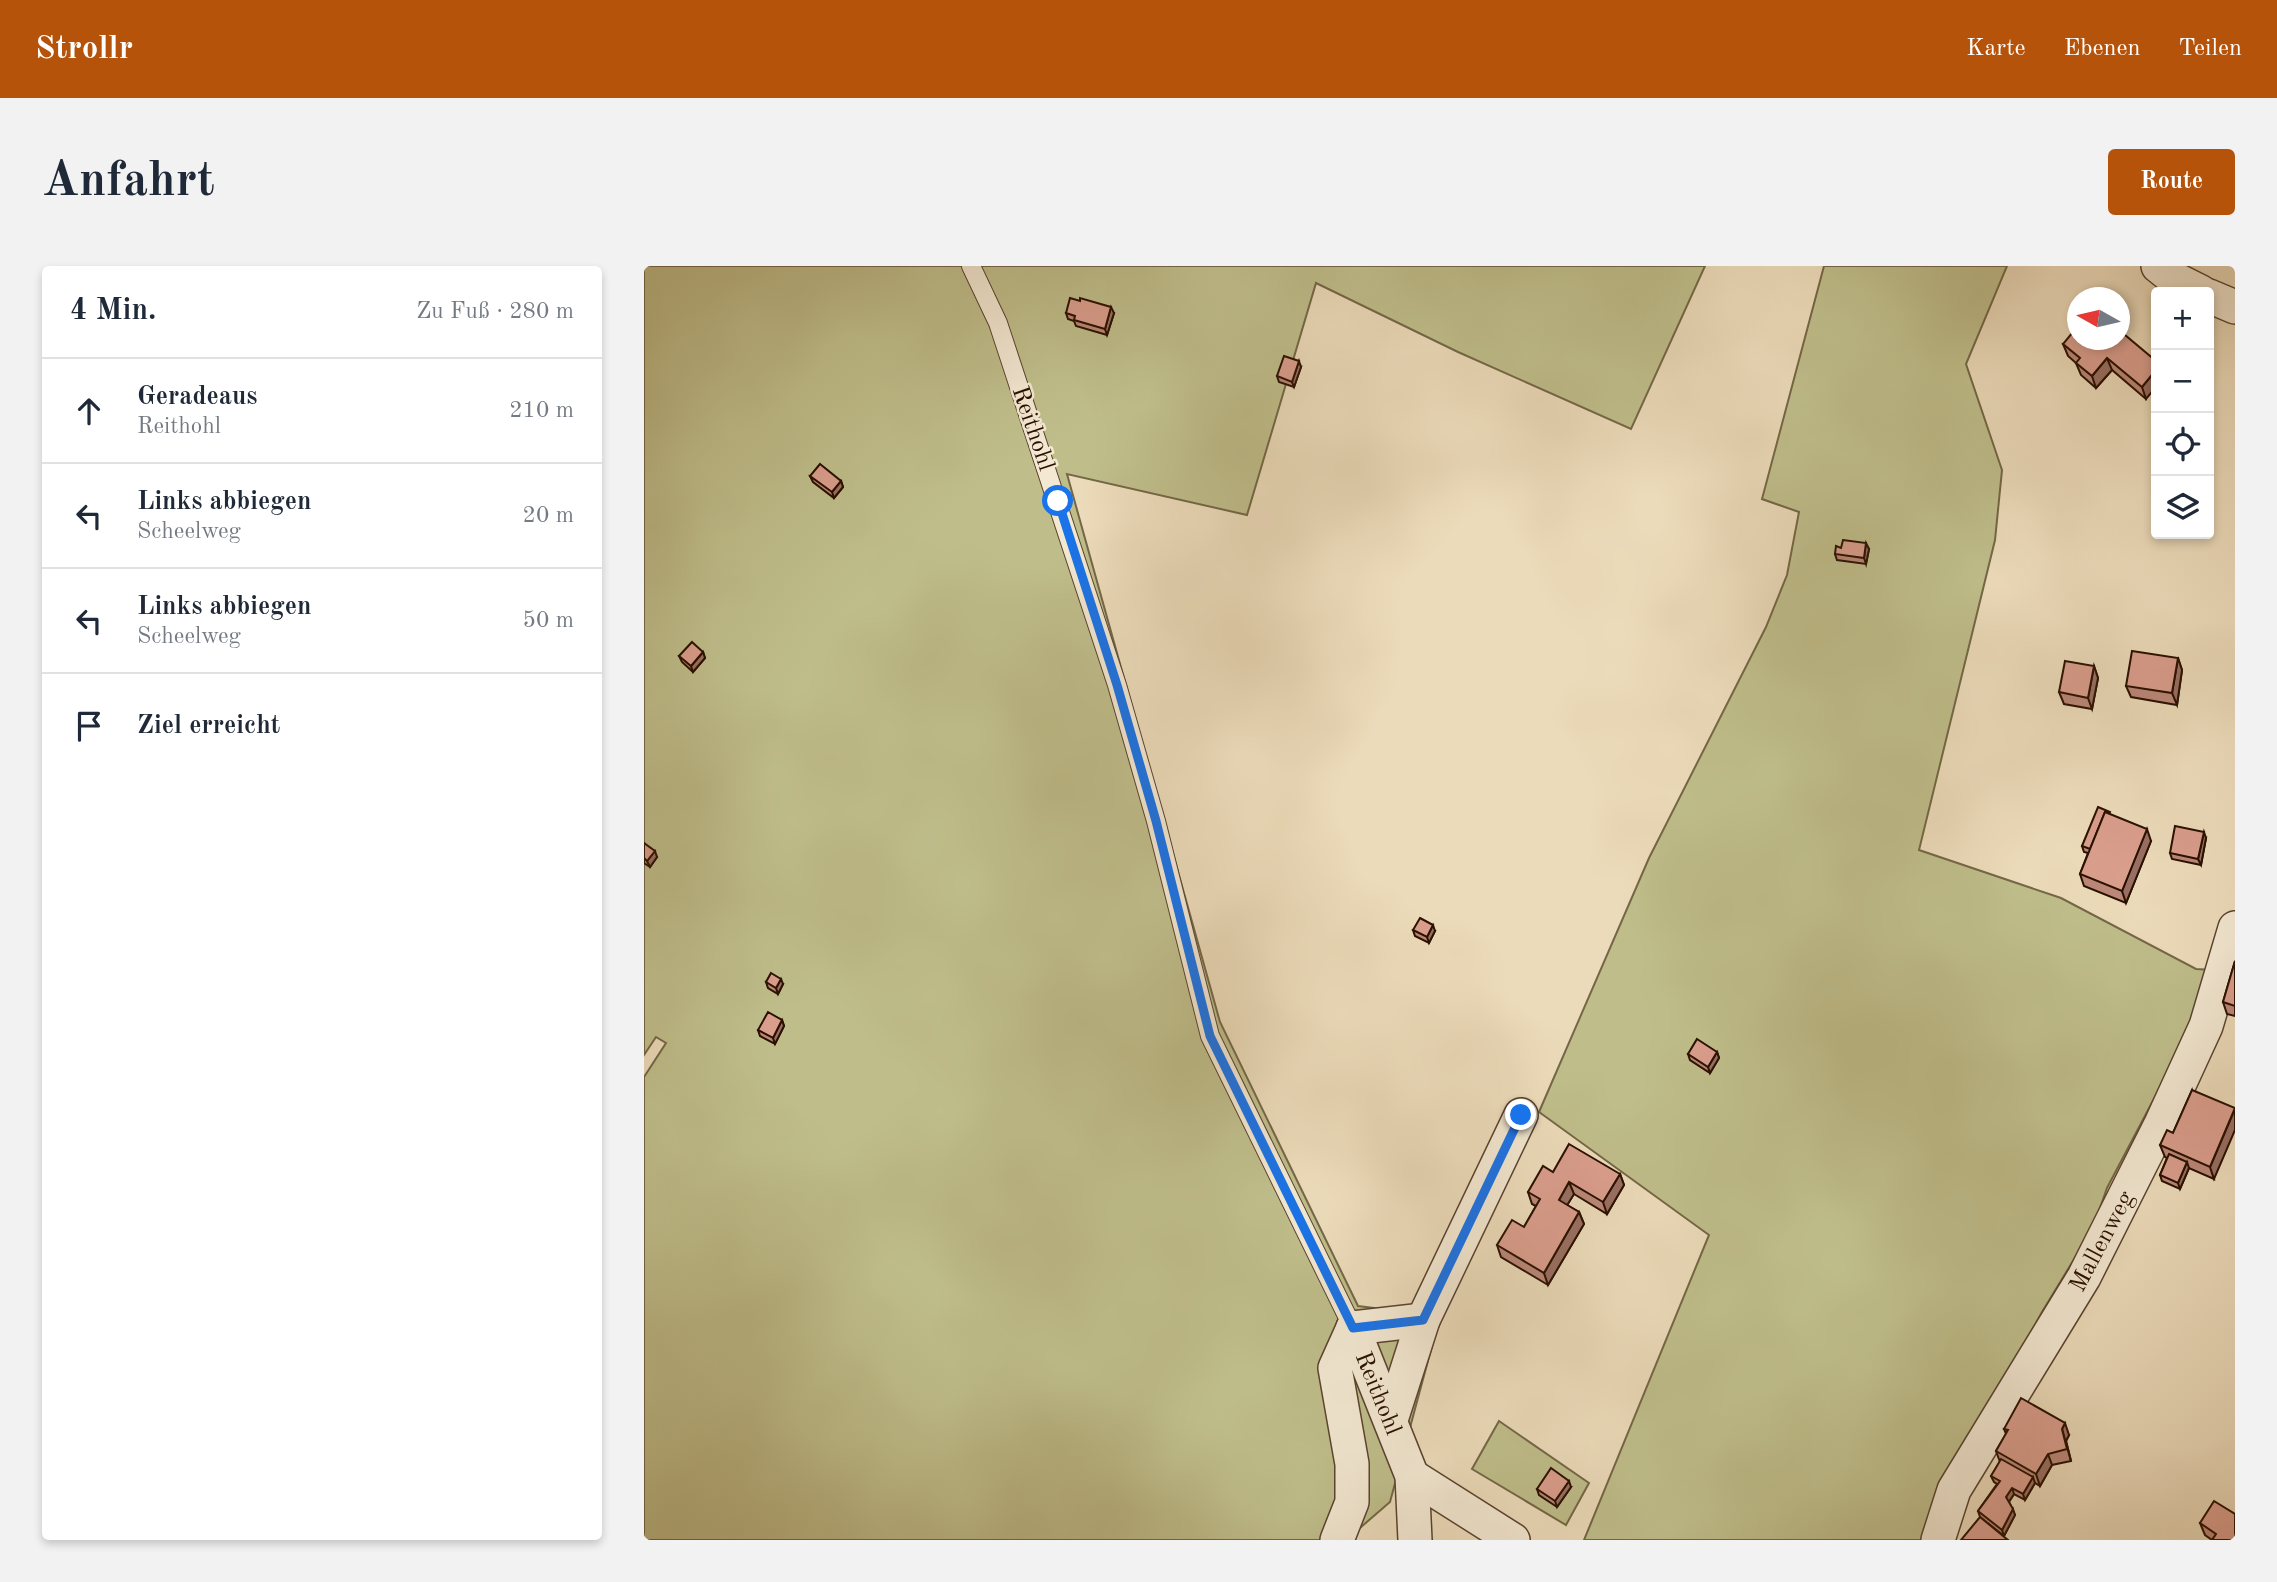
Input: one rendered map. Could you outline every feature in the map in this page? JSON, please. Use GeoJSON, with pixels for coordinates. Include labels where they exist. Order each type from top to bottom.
{"type":"FeatureCollection","features":[{"type":"Feature","properties":{"kind":"street"},"geometry":{"type":"LineString","coordinates":[[2158,266],[2191,287]]}},
{"type":"Feature","properties":{"kind":"street"},"geometry":{"type":"LineString","coordinates":[[2214,298],[2235,307]]}},
{"type":"Feature","properties":{"kind":"street","name":"Mallenweg"},"geometry":{"type":"LineString","coordinates":[[1938,1540],[1954,1490],[2084,1277],[2161,1124],[2206,1026],[2235,928]]}},
{"type":"Feature","properties":{"kind":"street"},"geometry":{"type":"LineString","coordinates":[[1391,1419],[1423,1320],[1521,1115]]}},
{"type":"Feature","properties":{"kind":"street"},"geometry":{"type":"LineString","coordinates":[[1337,1540],[1352,1502],[1352,1464],[1335,1368],[1353,1328],[1423,1320]]}},
{"type":"Feature","properties":{"kind":"street","name":"Reithohl"},"geometry":{"type":"LineString","coordinates":[[1353,1328],[1412,1476],[1415,1540]]}},
{"type":"Feature","properties":{"kind":"street"},"geometry":{"type":"LineString","coordinates":[[1412,1476],[1513,1540]]}},
{"type":"Feature","properties":{"kind":"lane","name":"Reithohl"},"geometry":{"type":"LineString","coordinates":[[971,266],[998,323],[1117,685],[1156,821],[1210,1036],[1353,1328]]}},
{"type":"Feature","properties":{"kind":"shaded area"},"geometry":{"type":"Polygon","coordinates":[[[644,266],[1705,266],[1631,429],[1458,352],[1316,283],[1247,515],[1067,474],[1220,1022],[1358,1306],[1440,1316],[1390,1502],[1346,1540],[644,1540],[644,1077],[666,1043],[656,1037],[644,1055],[644,266]]]}},
{"type":"Feature","properties":{"kind":"shaded area"},"geometry":{"type":"Polygon","coordinates":[[[1824,266],[2007,266],[1966,364],[2002,470],[1995,540],[1919,850],[2061,898],[2196,969],[2213,970],[2206,1000],[2107,1188],[2093,1228],[2042,1312],[1960,1461],[1923,1540],[1584,1540],[1709,1235],[1539,1112],[1649,858],[1766,627],[1787,575],[1799,512],[1762,499],[1824,266]]]}},
{"type":"Feature","properties":{"kind":"shaded area"},"geometry":{"type":"Polygon","coordinates":[[[1499,1421],[1589,1483],[1566,1525],[1472,1469],[1499,1421]]]}},
{"type":"Feature","properties":{"kind":"building"},"geometry":{"type":"Polygon","coordinates":[[[1070,298],[1080,301],[1080,298],[1111,307],[1105,329],[1074,320],[1075,316],[1066,313],[1070,298]]]}},
{"type":"Feature","properties":{"kind":"building"},"geometry":{"type":"Polygon","coordinates":[[[2130,339],[2151,357],[2151,376],[2142,387],[2107,358],[2092,376],[2076,363],[2080,358],[2070,350],[2130,350],[2130,339]]]}},
{"type":"Feature","properties":{"kind":"building"},"geometry":{"type":"Polygon","coordinates":[[[1284,356],[1299,361],[1292,382],[1277,376],[1284,356]]]}},
{"type":"Feature","properties":{"kind":"building"},"geometry":{"type":"Polygon","coordinates":[[[820,464],[841,481],[832,492],[810,476],[820,464]]]}},
{"type":"Feature","properties":{"kind":"building"},"geometry":{"type":"Polygon","coordinates":[[[1843,540],[1866,543],[1864,558],[1835,554],[1836,546],[1841,548],[1843,540]]]}},
{"type":"Feature","properties":{"kind":"building"},"geometry":{"type":"Polygon","coordinates":[[[692,642],[703,652],[691,666],[679,656],[692,642]]]}},
{"type":"Feature","properties":{"kind":"building"},"geometry":{"type":"Polygon","coordinates":[[[2132,651],[2178,658],[2172,693],[2126,686],[2132,651]]]}},
{"type":"Feature","properties":{"kind":"building"},"geometry":{"type":"Polygon","coordinates":[[[2065,661],[2094,666],[2088,698],[2059,692],[2065,661]]]}},
{"type":"Feature","properties":{"kind":"building"},"geometry":{"type":"Polygon","coordinates":[[[2098,807],[2110,812],[2105,812],[2090,849],[2082,846],[2098,807]]]}},
{"type":"Feature","properties":{"kind":"building"},"geometry":{"type":"Polygon","coordinates":[[[2105,812],[2147,829],[2122,891],[2080,874],[2105,812]]]}},
{"type":"Feature","properties":{"kind":"building"},"geometry":{"type":"Polygon","coordinates":[[[2175,826],[2204,832],[2198,859],[2170,853],[2175,826]]]}},
{"type":"Feature","properties":{"kind":"building"},"geometry":{"type":"Polygon","coordinates":[[[644,843],[655,851],[647,861],[644,858],[644,843]]]}},
{"type":"Feature","properties":{"kind":"building"},"geometry":{"type":"Polygon","coordinates":[[[1420,918],[1433,925],[1427,937],[1413,930],[1420,918]]]}},
{"type":"Feature","properties":{"kind":"building"},"geometry":{"type":"Polygon","coordinates":[[[2235,961],[2235,1006],[2223,1002],[2235,961]]]}},
{"type":"Feature","properties":{"kind":"building"},"geometry":{"type":"Polygon","coordinates":[[[771,973],[781,979],[776,988],[766,982],[771,973]]]}},
{"type":"Feature","properties":{"kind":"building"},"geometry":{"type":"Polygon","coordinates":[[[768,1012],[782,1020],[773,1038],[758,1030],[768,1012]]]}},
{"type":"Feature","properties":{"kind":"building"},"geometry":{"type":"Polygon","coordinates":[[[1697,1039],[1717,1052],[1708,1067],[1688,1054],[1697,1039]]]}},
{"type":"Feature","properties":{"kind":"building"},"geometry":{"type":"Polygon","coordinates":[[[2192,1090],[2235,1108],[2210,1167],[2160,1145],[2167,1130],[2173,1133],[2192,1090]]]}},
{"type":"Feature","properties":{"kind":"building"},"geometry":{"type":"Polygon","coordinates":[[[1569,1144],[1620,1174],[1603,1202],[1569,1182],[1559,1200],[1579,1212],[1544,1273],[1497,1245],[1512,1220],[1524,1227],[1540,1199],[1528,1192],[1543,1166],[1553,1172],[1569,1144]]]}},
{"type":"Feature","properties":{"kind":"building"},"geometry":{"type":"Polygon","coordinates":[[[2169,1154],[2187,1162],[2178,1183],[2160,1175],[2169,1154]]]}},
{"type":"Feature","properties":{"kind":"building"},"geometry":{"type":"Polygon","coordinates":[[[2021,1398],[2065,1423],[2062,1429],[2067,1449],[2048,1454],[2036,1474],[1996,1451],[2008,1430],[2004,1429],[2021,1398]]]}},
{"type":"Feature","properties":{"kind":"building"},"geometry":{"type":"Polygon","coordinates":[[[2001,1459],[2033,1477],[2023,1494],[2012,1488],[2006,1497],[2013,1509],[2002,1530],[1978,1511],[2000,1481],[1991,1476],[2001,1459]]]}},
{"type":"Feature","properties":{"kind":"building"},"geometry":{"type":"Polygon","coordinates":[[[1551,1468],[1569,1481],[1555,1501],[1537,1489],[1551,1468]]]}},
{"type":"Feature","properties":{"kind":"building"},"geometry":{"type":"Polygon","coordinates":[[[2214,1501],[2235,1514],[2235,1540],[2212,1540],[2216,1534],[2200,1523],[2214,1501]]]}},
{"type":"Feature","properties":{"kind":"building"},"geometry":{"type":"Polygon","coordinates":[[[1980,1517],[2008,1540],[1961,1540],[1980,1517]]]}},
{"type":"Feature","properties":{"kind":"route"},"geometry":{"type":"LineString","coordinates":[[1058,501],[1117,685],[1156,821],[1210,1036],[1353,1328],[1423,1320],[1521,1115]]}}]}
